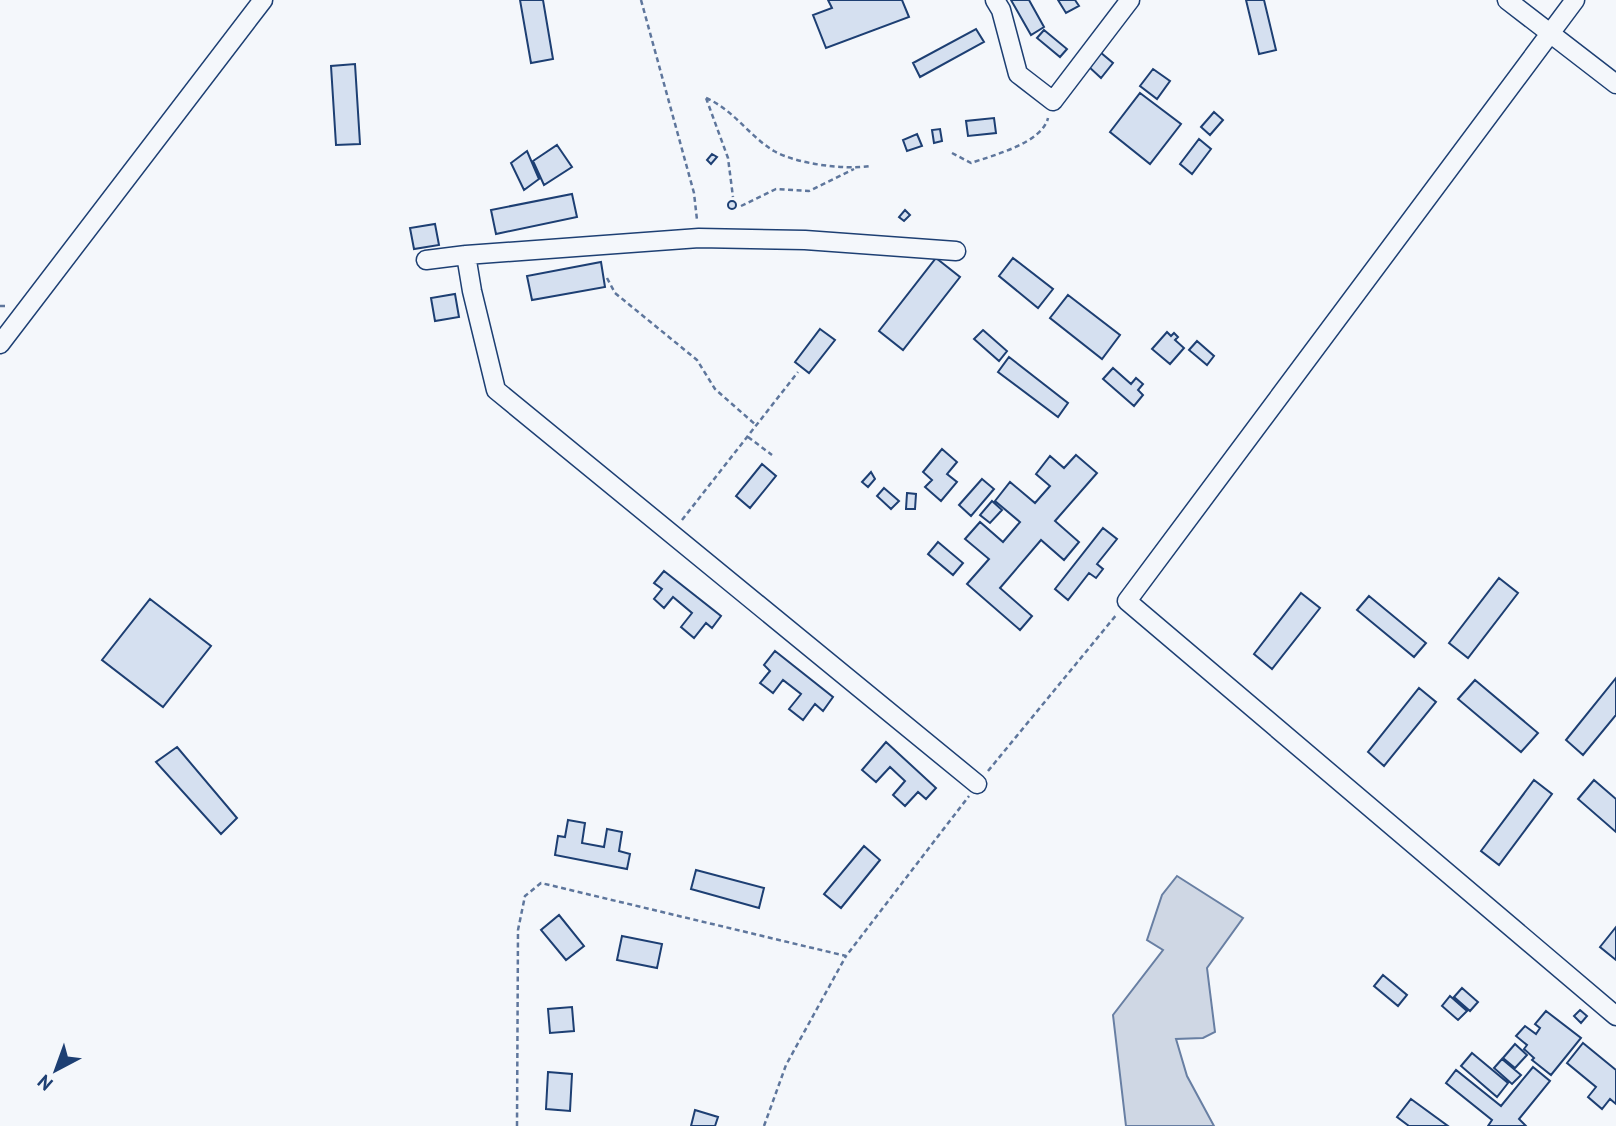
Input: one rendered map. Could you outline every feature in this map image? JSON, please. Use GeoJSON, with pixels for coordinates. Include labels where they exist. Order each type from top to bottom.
{"type":"FeatureCollection","features":[{"type":"Feature","properties":{"kind":"street"},"geometry":{"type":"LineString","coordinates":[[0,344],[263,0]]}},
{"type":"Feature","properties":{"kind":"street"},"geometry":{"type":"LineString","coordinates":[[995,0],[1001,10],[1018,74],[1053,101],[1130,0]]}},
{"type":"Feature","properties":{"kind":"street"},"geometry":{"type":"LineString","coordinates":[[1507,0],[1616,84]]}},
{"type":"Feature","properties":{"kind":"street"},"geometry":{"type":"LineString","coordinates":[[1575,0],[1128,601],[1616,1016]]}},
{"type":"Feature","properties":{"kind":"street"},"geometry":{"type":"LineString","coordinates":[[426,260],[699,238],[804,240],[956,251]]}},
{"type":"Feature","properties":{"kind":"street"},"geometry":{"type":"LineString","coordinates":[[466,255],[496,390],[977,784]]}},
{"type":"Feature","properties":{"kind":"path"},"geometry":{"type":"LineString","coordinates":[[641,0],[694,193],[699,238]]}},
{"type":"Feature","properties":{"kind":"path"},"geometry":{"type":"LineString","coordinates":[[733,197],[728,158],[706,98],[721,104],[774,151],[797,160],[854,169]]}},
{"type":"Feature","properties":{"kind":"path"},"geometry":{"type":"LineString","coordinates":[[952,153],[971,163],[1021,145],[1047,125],[1053,101]]}},
{"type":"Feature","properties":{"kind":"path"},"geometry":{"type":"LineString","coordinates":[[741,206],[776,189],[809,191],[854,169],[870,166]]}},
{"type":"Feature","properties":{"kind":"path"},"geometry":{"type":"LineString","coordinates":[[607,278],[615,293],[696,360],[715,389],[757,426]]}},
{"type":"Feature","properties":{"kind":"path"},"geometry":{"type":"LineString","coordinates":[[670,533],[692,510],[798,372]]}},
{"type":"Feature","properties":{"kind":"path"},"geometry":{"type":"LineString","coordinates":[[748,437],[772,455]]}},
{"type":"Feature","properties":{"kind":"path"},"geometry":{"type":"LineString","coordinates":[[764,1126],[786,1065],[846,956],[977,784],[1128,601]]}},
{"type":"Feature","properties":{"kind":"path"},"geometry":{"type":"LineString","coordinates":[[517,1126],[518,930],[525,896],[541,883],[846,956]]}},
{"type":"Feature","properties":{"kind":"shaded area"},"geometry":{"type":"Polygon","coordinates":[[[1177,876],[1243,918],[1207,968],[1215,1032],[1203,1038],[1176,1039],[1187,1076],[1214,1126],[1126,1126],[1113,1015],[1163,950],[1147,940],[1162,895],[1177,876]]]}},
{"type":"Feature","properties":{"kind":"building"},"geometry":{"type":"Polygon","coordinates":[[[520,0],[543,0],[553,59],[531,63],[520,0]]]}},
{"type":"Feature","properties":{"kind":"building"},"geometry":{"type":"Polygon","coordinates":[[[828,0],[902,0],[909,17],[826,48],[813,15],[832,8],[828,0]]]}},
{"type":"Feature","properties":{"kind":"building"},"geometry":{"type":"Polygon","coordinates":[[[1011,0],[1029,0],[1044,27],[1031,35],[1011,0]]]}},
{"type":"Feature","properties":{"kind":"building"},"geometry":{"type":"Polygon","coordinates":[[[1058,0],[1075,0],[1079,6],[1066,13],[1058,0]]]}},
{"type":"Feature","properties":{"kind":"building"},"geometry":{"type":"Polygon","coordinates":[[[1246,0],[1264,0],[1276,50],[1259,54],[1246,0]]]}},
{"type":"Feature","properties":{"kind":"building"},"geometry":{"type":"Polygon","coordinates":[[[976,29],[984,42],[920,77],[913,63],[976,29]]]}},
{"type":"Feature","properties":{"kind":"building"},"geometry":{"type":"Polygon","coordinates":[[[1044,30],[1067,49],[1060,57],[1037,38],[1044,30]]]}},
{"type":"Feature","properties":{"kind":"building"},"geometry":{"type":"Polygon","coordinates":[[[1100,52],[1113,63],[1101,78],[1088,66],[1100,52]]]}},
{"type":"Feature","properties":{"kind":"building"},"geometry":{"type":"Polygon","coordinates":[[[355,64],[360,144],[336,145],[331,66],[355,64]]]}},
{"type":"Feature","properties":{"kind":"building"},"geometry":{"type":"Polygon","coordinates":[[[1153,69],[1170,81],[1157,99],[1140,86],[1153,69]]]}},
{"type":"Feature","properties":{"kind":"building"},"geometry":{"type":"Polygon","coordinates":[[[1140,93],[1181,124],[1150,164],[1110,132],[1140,93]]]}},
{"type":"Feature","properties":{"kind":"building"},"geometry":{"type":"Polygon","coordinates":[[[1214,112],[1223,120],[1210,135],[1201,127],[1214,112]]]}},
{"type":"Feature","properties":{"kind":"building"},"geometry":{"type":"Polygon","coordinates":[[[994,118],[996,133],[968,136],[966,121],[994,118]]]}},
{"type":"Feature","properties":{"kind":"building"},"geometry":{"type":"Polygon","coordinates":[[[940,129],[942,141],[934,143],[932,130],[940,129]]]}},
{"type":"Feature","properties":{"kind":"building"},"geometry":{"type":"Polygon","coordinates":[[[917,134],[922,146],[907,151],[903,140],[917,134]]]}},
{"type":"Feature","properties":{"kind":"building"},"geometry":{"type":"Polygon","coordinates":[[[1199,139],[1211,149],[1192,174],[1180,164],[1199,139]]]}},
{"type":"Feature","properties":{"kind":"building"},"geometry":{"type":"Polygon","coordinates":[[[557,145],[572,167],[544,185],[533,161],[557,145]]]}},
{"type":"Feature","properties":{"kind":"building"},"geometry":{"type":"Polygon","coordinates":[[[527,151],[539,179],[524,190],[511,163],[527,151]]]}},
{"type":"Feature","properties":{"kind":"building"},"geometry":{"type":"Polygon","coordinates":[[[712,154],[717,157],[711,164],[707,160],[712,154]]]}},
{"type":"Feature","properties":{"kind":"building"},"geometry":{"type":"Polygon","coordinates":[[[572,194],[577,217],[496,234],[491,210],[572,194]]]}},
{"type":"Feature","properties":{"kind":"building"},"geometry":{"type":"Polygon","coordinates":[[[732,201],[736,205],[732,209],[728,205],[732,201]]]}},
{"type":"Feature","properties":{"kind":"building"},"geometry":{"type":"Polygon","coordinates":[[[905,210],[910,215],[904,221],[899,217],[905,210]]]}},
{"type":"Feature","properties":{"kind":"building"},"geometry":{"type":"Polygon","coordinates":[[[435,224],[439,245],[414,249],[410,228],[435,224]]]}},
{"type":"Feature","properties":{"kind":"building"},"geometry":{"type":"Polygon","coordinates":[[[936,258],[960,277],[903,350],[879,331],[936,258]]]}},
{"type":"Feature","properties":{"kind":"building"},"geometry":{"type":"Polygon","coordinates":[[[1013,258],[1053,289],[1038,308],[999,276],[1013,258]]]}},
{"type":"Feature","properties":{"kind":"building"},"geometry":{"type":"Polygon","coordinates":[[[601,262],[605,287],[532,300],[527,276],[601,262]]]}},
{"type":"Feature","properties":{"kind":"building"},"geometry":{"type":"Polygon","coordinates":[[[455,294],[459,317],[435,321],[431,298],[455,294]]]}},
{"type":"Feature","properties":{"kind":"building"},"geometry":{"type":"Polygon","coordinates":[[[1068,295],[1120,335],[1102,359],[1050,318],[1068,295]]]}},
{"type":"Feature","properties":{"kind":"building"},"geometry":{"type":"Polygon","coordinates":[[[820,329],[835,340],[809,373],[795,362],[820,329]]]}},
{"type":"Feature","properties":{"kind":"building"},"geometry":{"type":"Polygon","coordinates":[[[983,330],[1007,351],[999,361],[974,339],[983,330]]]}},
{"type":"Feature","properties":{"kind":"building"},"geometry":{"type":"Polygon","coordinates":[[[1167,332],[1171,336],[1174,333],[1178,337],[1175,340],[1184,348],[1170,364],[1152,349],[1167,332]]]}},
{"type":"Feature","properties":{"kind":"building"},"geometry":{"type":"Polygon","coordinates":[[[1197,341],[1214,356],[1207,365],[1189,350],[1197,341]]]}},
{"type":"Feature","properties":{"kind":"building"},"geometry":{"type":"Polygon","coordinates":[[[1009,357],[1068,403],[1058,417],[998,372],[1009,357]]]}},
{"type":"Feature","properties":{"kind":"building"},"geometry":{"type":"Polygon","coordinates":[[[1113,368],[1131,384],[1136,378],[1143,384],[1138,390],[1143,395],[1134,406],[1103,379],[1113,368]]]}},
{"type":"Feature","properties":{"kind":"building"},"geometry":{"type":"Polygon","coordinates":[[[942,449],[957,462],[947,474],[957,482],[941,501],[925,487],[932,480],[923,472],[942,449]]]}},
{"type":"Feature","properties":{"kind":"building"},"geometry":{"type":"Polygon","coordinates":[[[1076,455],[1097,473],[1055,521],[1079,542],[1064,560],[1041,540],[1000,588],[1032,616],[1020,630],[967,584],[989,559],[965,539],[980,522],[1003,542],[1020,522],[995,501],[1010,482],[1035,503],[1050,486],[1036,474],[1050,456],[1064,468],[1076,455]]]}},
{"type":"Feature","properties":{"kind":"building"},"geometry":{"type":"Polygon","coordinates":[[[762,464],[776,476],[750,508],[736,496],[762,464]]]}},
{"type":"Feature","properties":{"kind":"building"},"geometry":{"type":"Polygon","coordinates":[[[871,472],[875,479],[868,487],[862,482],[871,472]]]}},
{"type":"Feature","properties":{"kind":"building"},"geometry":{"type":"Polygon","coordinates":[[[982,479],[994,489],[971,516],[959,505],[982,479]]]}},
{"type":"Feature","properties":{"kind":"building"},"geometry":{"type":"Polygon","coordinates":[[[884,488],[899,501],[891,509],[877,496],[884,488]]]}},
{"type":"Feature","properties":{"kind":"building"},"geometry":{"type":"Polygon","coordinates":[[[907,493],[916,494],[915,509],[906,509],[907,493]]]}},
{"type":"Feature","properties":{"kind":"building"},"geometry":{"type":"Polygon","coordinates":[[[992,501],[1002,510],[990,523],[980,515],[992,501]]]}},
{"type":"Feature","properties":{"kind":"building"},"geometry":{"type":"Polygon","coordinates":[[[1103,528],[1117,539],[1097,564],[1103,569],[1096,578],[1089,573],[1068,600],[1055,589],[1103,528]]]}},
{"type":"Feature","properties":{"kind":"building"},"geometry":{"type":"Polygon","coordinates":[[[938,542],[963,563],[953,575],[928,554],[938,542]]]}},
{"type":"Feature","properties":{"kind":"building"},"geometry":{"type":"Polygon","coordinates":[[[664,571],[721,616],[712,628],[706,623],[694,638],[681,627],[692,613],[673,597],[664,608],[654,599],[662,589],[654,583],[664,571]]]}},
{"type":"Feature","properties":{"kind":"building"},"geometry":{"type":"Polygon","coordinates":[[[1499,578],[1518,593],[1468,658],[1449,643],[1499,578]]]}},
{"type":"Feature","properties":{"kind":"building"},"geometry":{"type":"Polygon","coordinates":[[[1301,593],[1320,608],[1272,669],[1254,654],[1301,593]]]}},
{"type":"Feature","properties":{"kind":"building"},"geometry":{"type":"Polygon","coordinates":[[[1369,596],[1426,643],[1414,657],[1357,610],[1369,596]]]}},
{"type":"Feature","properties":{"kind":"building"},"geometry":{"type":"Polygon","coordinates":[[[150,599],[211,646],[163,707],[102,660],[150,599]]]}},
{"type":"Feature","properties":{"kind":"building"},"geometry":{"type":"Polygon","coordinates":[[[775,651],[833,697],[823,711],[815,704],[803,720],[789,709],[801,694],[783,680],[773,693],[760,683],[770,671],[764,665],[775,651]]]}},
{"type":"Feature","properties":{"kind":"building"},"geometry":{"type":"Polygon","coordinates":[[[1616,678],[1616,715],[1583,755],[1566,740],[1616,678]]]}},
{"type":"Feature","properties":{"kind":"building"},"geometry":{"type":"Polygon","coordinates":[[[1475,680],[1538,733],[1521,752],[1458,699],[1475,680]]]}},
{"type":"Feature","properties":{"kind":"building"},"geometry":{"type":"Polygon","coordinates":[[[1419,688],[1436,702],[1384,766],[1368,752],[1419,688]]]}},
{"type":"Feature","properties":{"kind":"building"},"geometry":{"type":"Polygon","coordinates":[[[886,742],[936,788],[926,799],[918,792],[905,806],[893,795],[905,781],[890,767],[876,782],[862,770],[886,742]]]}},
{"type":"Feature","properties":{"kind":"building"},"geometry":{"type":"Polygon","coordinates":[[[177,747],[237,818],[221,834],[156,762],[177,747]]]}},
{"type":"Feature","properties":{"kind":"building"},"geometry":{"type":"Polygon","coordinates":[[[1534,780],[1552,794],[1499,865],[1481,851],[1534,780]]]}},
{"type":"Feature","properties":{"kind":"building"},"geometry":{"type":"Polygon","coordinates":[[[1594,780],[1616,799],[1616,832],[1578,799],[1594,780]]]}},
{"type":"Feature","properties":{"kind":"building"},"geometry":{"type":"Polygon","coordinates":[[[568,820],[585,823],[582,843],[604,847],[607,829],[622,832],[619,851],[630,854],[627,869],[555,855],[558,836],[565,837],[568,820]]]}},
{"type":"Feature","properties":{"kind":"building"},"geometry":{"type":"Polygon","coordinates":[[[864,846],[880,860],[841,908],[824,894],[864,846]]]}},
{"type":"Feature","properties":{"kind":"building"},"geometry":{"type":"Polygon","coordinates":[[[696,870],[764,888],[759,908],[691,889],[696,870]]]}},
{"type":"Feature","properties":{"kind":"building"},"geometry":{"type":"Polygon","coordinates":[[[559,915],[584,946],[566,960],[541,930],[559,915]]]}},
{"type":"Feature","properties":{"kind":"building"},"geometry":{"type":"Polygon","coordinates":[[[1616,927],[1616,960],[1600,947],[1616,927]]]}},
{"type":"Feature","properties":{"kind":"building"},"geometry":{"type":"Polygon","coordinates":[[[622,936],[662,944],[657,968],[617,960],[622,936]]]}},
{"type":"Feature","properties":{"kind":"building"},"geometry":{"type":"Polygon","coordinates":[[[1383,975],[1407,995],[1398,1006],[1374,986],[1383,975]]]}},
{"type":"Feature","properties":{"kind":"building"},"geometry":{"type":"Polygon","coordinates":[[[1462,988],[1478,1002],[1470,1011],[1454,997],[1462,988]]]}},
{"type":"Feature","properties":{"kind":"building"},"geometry":{"type":"Polygon","coordinates":[[[1450,996],[1467,1011],[1458,1020],[1442,1006],[1450,996]]]}},
{"type":"Feature","properties":{"kind":"building"},"geometry":{"type":"Polygon","coordinates":[[[572,1007],[574,1031],[550,1033],[548,1009],[572,1007]]]}},
{"type":"Feature","properties":{"kind":"building"},"geometry":{"type":"Polygon","coordinates":[[[1580,1010],[1587,1016],[1581,1023],[1574,1016],[1580,1010]]]}},
{"type":"Feature","properties":{"kind":"building"},"geometry":{"type":"Polygon","coordinates":[[[1546,1011],[1581,1038],[1551,1075],[1532,1060],[1534,1058],[1524,1049],[1527,1045],[1516,1036],[1525,1026],[1536,1034],[1540,1028],[1535,1024],[1546,1011]]]}},
{"type":"Feature","properties":{"kind":"building"},"geometry":{"type":"Polygon","coordinates":[[[1583,1043],[1616,1070],[1616,1104],[1610,1099],[1602,1109],[1588,1097],[1596,1087],[1567,1063],[1583,1043]]]}},
{"type":"Feature","properties":{"kind":"building"},"geometry":{"type":"Polygon","coordinates":[[[1515,1044],[1527,1055],[1515,1068],[1503,1058],[1515,1044]]]}},
{"type":"Feature","properties":{"kind":"building"},"geometry":{"type":"Polygon","coordinates":[[[1472,1053],[1508,1083],[1497,1097],[1461,1066],[1472,1053]]]}},
{"type":"Feature","properties":{"kind":"building"},"geometry":{"type":"Polygon","coordinates":[[[1502,1059],[1521,1075],[1512,1084],[1494,1068],[1502,1059]]]}},
{"type":"Feature","properties":{"kind":"building"},"geometry":{"type":"Polygon","coordinates":[[[1533,1067],[1550,1081],[1519,1119],[1526,1126],[1488,1126],[1492,1120],[1446,1083],[1456,1070],[1501,1106],[1533,1067]]]}},
{"type":"Feature","properties":{"kind":"building"},"geometry":{"type":"Polygon","coordinates":[[[548,1072],[572,1074],[570,1111],[546,1109],[548,1072]]]}},
{"type":"Feature","properties":{"kind":"building"},"geometry":{"type":"Polygon","coordinates":[[[1411,1099],[1448,1126],[1409,1126],[1397,1117],[1411,1099]]]}},
{"type":"Feature","properties":{"kind":"building"},"geometry":{"type":"Polygon","coordinates":[[[695,1110],[718,1117],[715,1126],[691,1126],[695,1110]]]}}]}
